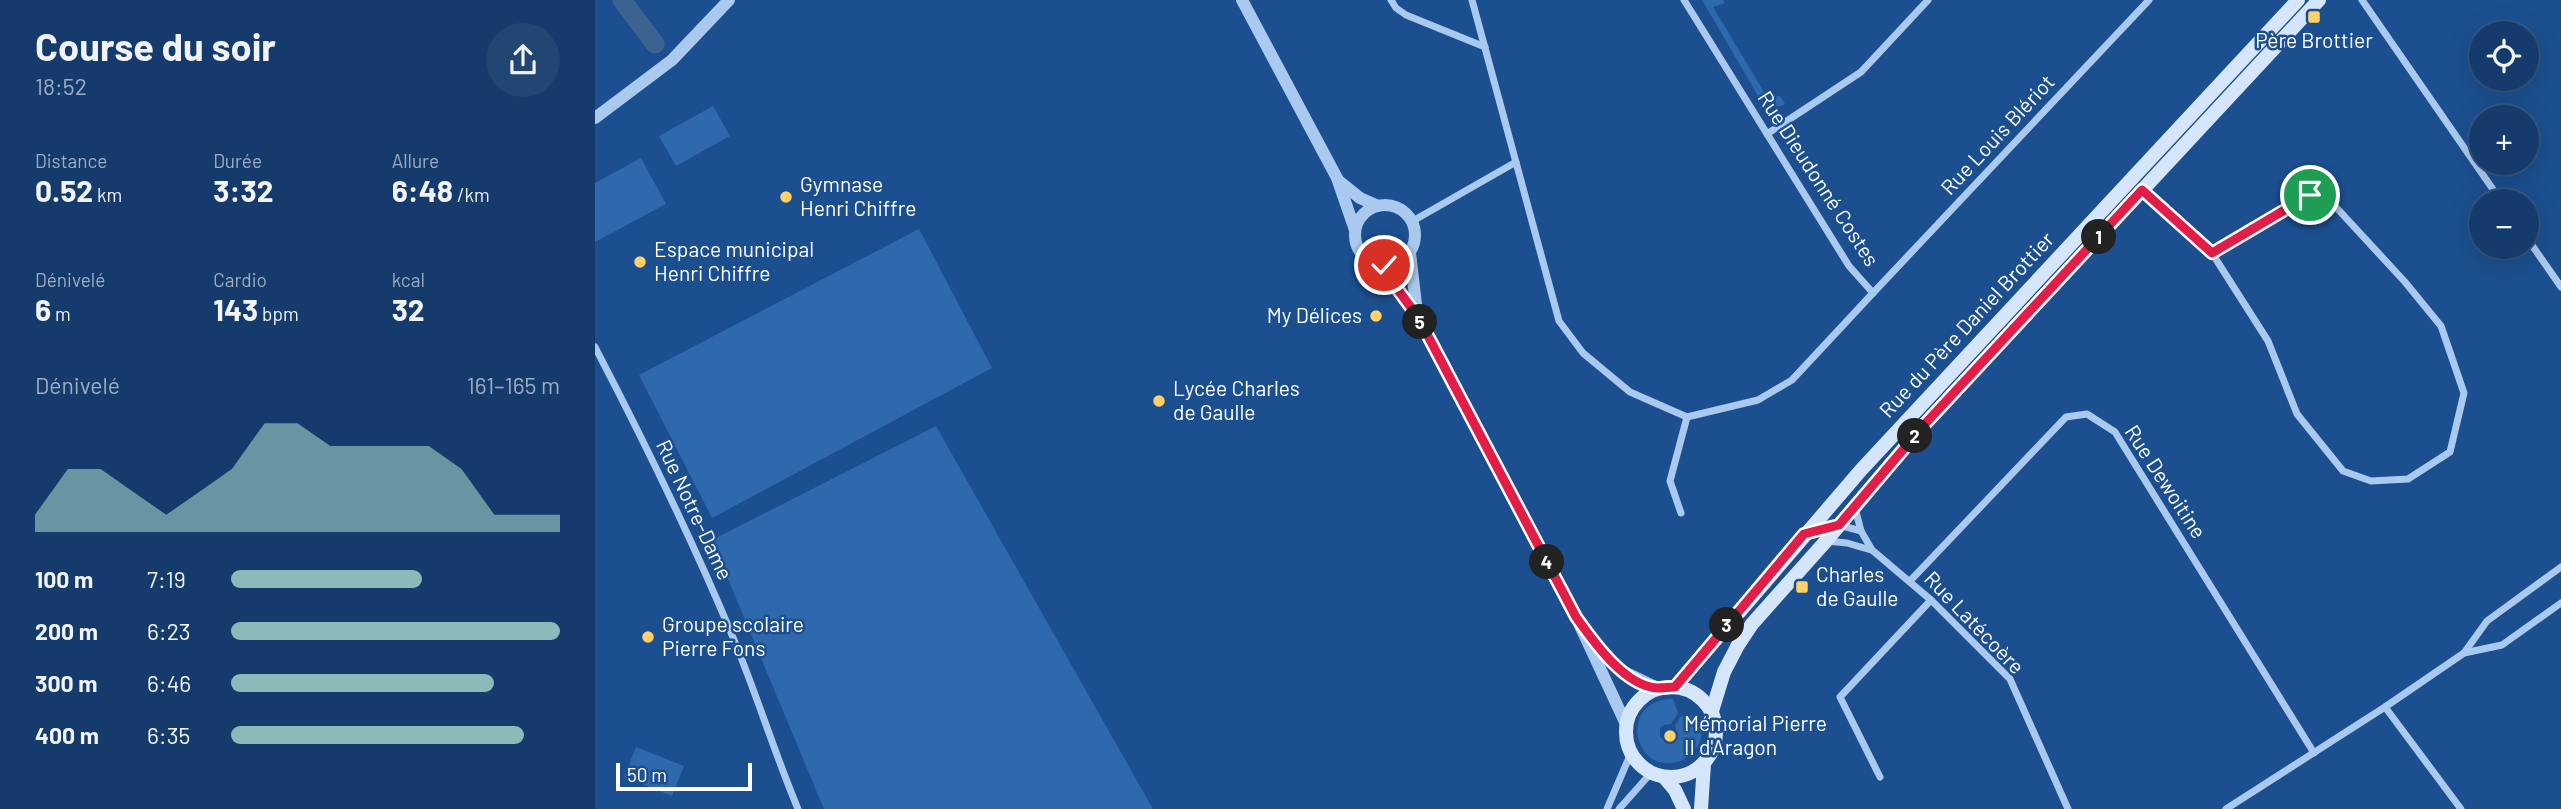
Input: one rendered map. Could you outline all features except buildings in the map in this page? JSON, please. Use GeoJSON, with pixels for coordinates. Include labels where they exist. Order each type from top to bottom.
{"type":"FeatureCollection","features":[{"type":"Feature","properties":{"kind":"main road","name":"Rue du Père Daniel Brottier"},"geometry":{"type":"LineString","coordinates":[[1675,687],[1804,534],[2298,0]]}},
{"type":"Feature","properties":{"kind":"main road","name":"Rue du Père Daniel Brottier"},"geometry":{"type":"LineString","coordinates":[[1711,711],[1724,672],[1752,624],[1924,425],[2319,0]]}},
{"type":"Feature","properties":{"kind":"main road"},"geometry":{"type":"LineString","coordinates":[[1658,775],[1678,777],[1692,773],[1704,764],[1712,753],[1716,739],[1716,724],[1711,711],[1696,694],[1675,687],[1657,688],[1639,699],[1625,722],[1626,742],[1639,765],[1658,775],[1675,790],[1683,809]]}},
{"type":"Feature","properties":{"kind":"main road"},"geometry":{"type":"LineString","coordinates":[[1701,809],[1704,764]]}},
{"type":"Feature","properties":{"kind":"street"},"geometry":{"type":"LineString","coordinates":[[595,118],[671,60],[729,0]]}},
{"type":"Feature","properties":{"kind":"street"},"geometry":{"type":"LineString","coordinates":[[1242,0],[1337,178],[1355,230],[1358,249],[1374,263],[1384,265],[1401,261],[1410,253],[1415,231],[1402,210],[1360,198],[1337,178]]}},
{"type":"Feature","properties":{"kind":"street"},"geometry":{"type":"LineString","coordinates":[[1391,0],[1396,8],[1406,15],[1485,47]]}},
{"type":"Feature","properties":{"kind":"street"},"geometry":{"type":"LineString","coordinates":[[1472,0],[1559,321],[1583,353],[1630,392],[1687,416],[1670,481],[1681,513]]}},
{"type":"Feature","properties":{"kind":"street","name":"Rue Dieudonné Costes"},"geometry":{"type":"LineString","coordinates":[[1684,0],[1849,266],[1874,293],[1792,380],[1758,400],[1687,416]]}},
{"type":"Feature","properties":{"kind":"street"},"geometry":{"type":"LineString","coordinates":[[1767,134],[1861,72],[1928,0]]}},
{"type":"Feature","properties":{"kind":"street","name":"Rue Louis Blériot"},"geometry":{"type":"LineString","coordinates":[[1874,293],[2149,0]]}},
{"type":"Feature","properties":{"kind":"street"},"geometry":{"type":"LineString","coordinates":[[2362,0],[2493,189]]}},
{"type":"Feature","properties":{"kind":"street"},"geometry":{"type":"LineString","coordinates":[[1411,222],[1516,162]]}},
{"type":"Feature","properties":{"kind":"street"},"geometry":{"type":"LineString","coordinates":[[2142,190],[2212,253],[2268,341],[2297,414],[2343,471],[2371,481],[2408,479],[2450,452],[2464,393],[2441,326],[2405,282],[2334,205],[2310,195],[2212,253]]}},
{"type":"Feature","properties":{"kind":"street"},"geometry":{"type":"LineString","coordinates":[[1355,230],[1362,215],[1378,205]]}},
{"type":"Feature","properties":{"kind":"street"},"geometry":{"type":"LineString","coordinates":[[1410,253],[1418,317]]}},
{"type":"Feature","properties":{"kind":"street"},"geometry":{"type":"LineString","coordinates":[[2539,255],[2561,287]]}},
{"type":"Feature","properties":{"kind":"street"},"geometry":{"type":"LineString","coordinates":[[1384,265],[1390,279],[1418,317],[1576,617],[1625,722]]}},
{"type":"Feature","properties":{"kind":"street","name":"Rue Notre-Dame"},"geometry":{"type":"LineString","coordinates":[[595,347],[694,546],[766,721],[798,809]]}},
{"type":"Feature","properties":{"kind":"street","name":"Rue Dewoitine"},"geometry":{"type":"LineString","coordinates":[[1910,582],[2066,417],[2087,414],[2115,432],[2314,752]]}},
{"type":"Feature","properties":{"kind":"street","name":"Rue Latécoère"},"geometry":{"type":"LineString","coordinates":[[1854,508],[1861,531],[1872,550],[1931,600],[2010,679],[2068,809]]}},
{"type":"Feature","properties":{"kind":"street"},"geometry":{"type":"LineString","coordinates":[[1804,534],[1839,525],[1861,531]]}},
{"type":"Feature","properties":{"kind":"street","name":"Rue Latécoère"},"geometry":{"type":"LineString","coordinates":[[1826,541],[1872,550]]}},
{"type":"Feature","properties":{"kind":"street"},"geometry":{"type":"LineString","coordinates":[[2226,809],[2464,653],[2487,621],[2561,567]]}},
{"type":"Feature","properties":{"kind":"street"},"geometry":{"type":"LineString","coordinates":[[1880,777],[1840,697],[1931,600]]}},
{"type":"Feature","properties":{"kind":"street"},"geometry":{"type":"LineString","coordinates":[[2464,653],[2502,646],[2561,603]]}},
{"type":"Feature","properties":{"kind":"street"},"geometry":{"type":"LineString","coordinates":[[1576,617],[1608,659],[1633,678],[1657,688]]}},
{"type":"Feature","properties":{"kind":"street"},"geometry":{"type":"LineString","coordinates":[[2385,707],[2461,809]]}},
{"type":"Feature","properties":{"kind":"street"},"geometry":{"type":"LineString","coordinates":[[1607,809],[1631,753]]}},
{"type":"Feature","properties":{"kind":"street"},"geometry":{"type":"LineString","coordinates":[[1619,809],[1658,775]]}},
{"type":"Feature","properties":{"kind":"shaded area"},"geometry":{"type":"Polygon","coordinates":[[[1702,0],[1723,0],[1725,3],[1713,7],[1767,97],[1780,96],[1785,104],[1772,107],[1761,101],[1702,0]]]}},
{"type":"Feature","properties":{"kind":"shaded area"},"geometry":{"type":"Polygon","coordinates":[[[713,106],[730,136],[676,166],[659,136],[713,106]]]}},
{"type":"Feature","properties":{"kind":"shaded area"},"geometry":{"type":"Polygon","coordinates":[[[641,158],[666,204],[595,242],[595,183],[641,158]]]}},
{"type":"Feature","properties":{"kind":"shaded area"},"geometry":{"type":"Polygon","coordinates":[[[919,229],[992,368],[712,518],[639,375],[919,229]]]}},
{"type":"Feature","properties":{"kind":"shaded area"},"geometry":{"type":"Polygon","coordinates":[[[936,426],[1153,809],[824,809],[713,543],[716,538],[936,426]]]}},
{"type":"Feature","properties":{"kind":"shaded area"},"geometry":{"type":"Polygon","coordinates":[[[1673,699],[1678,713],[1671,724],[1660,728],[1660,737],[1668,742],[1673,741],[1677,733],[1675,726],[1681,716],[1697,715],[1701,730],[1699,743],[1692,753],[1682,760],[1670,763],[1657,761],[1647,754],[1639,741],[1637,731],[1644,711],[1659,701],[1673,699]]]}},
{"type":"Feature","properties":{"kind":"shaded area"},"geometry":{"type":"Polygon","coordinates":[[[636,747],[684,766],[672,796],[624,777],[636,747]]]}},
{"type":"Feature","properties":{"kind":"waterway"},"geometry":{"type":"LineString","coordinates":[[622,0],[655,44]]}},
{"type":"Feature","properties":{"kind":"place","name":"Père Brottier"},"geometry":{"type":"Point","coordinates":[2314,17]}},
{"type":"Feature","properties":{"kind":"place","name":"Gymnase Henri Chiffre"},"geometry":{"type":"Point","coordinates":[786,197]}},
{"type":"Feature","properties":{"kind":"place","name":"Espace municipal Henri Chiffre"},"geometry":{"type":"Point","coordinates":[640,262]}},
{"type":"Feature","properties":{"kind":"place","name":"My Délices"},"geometry":{"type":"Point","coordinates":[1376,316]}},
{"type":"Feature","properties":{"kind":"place","name":"Lycée Charles de Gaulle"},"geometry":{"type":"Point","coordinates":[1159,401]}},
{"type":"Feature","properties":{"kind":"place","name":"Charles de Gaulle"},"geometry":{"type":"Point","coordinates":[1802,587]}},
{"type":"Feature","properties":{"kind":"place","name":"Groupe scolaire Pierre Fons"},"geometry":{"type":"Point","coordinates":[648,637]}},
{"type":"Feature","properties":{"kind":"place","name":"Mémorial Pierre II d'Aragon"},"geometry":{"type":"Point","coordinates":[1670,736]}},
{"type":"Feature","properties":{"kind":"route"},"geometry":{"type":"LineString","coordinates":[[1384,265],[1390,279],[1418,317],[1576,617],[1608,659],[1622,671],[1657,688],[1675,687],[1804,534],[1839,525],[1924,425],[2142,190],[2212,253],[2310,195]]}}]}
